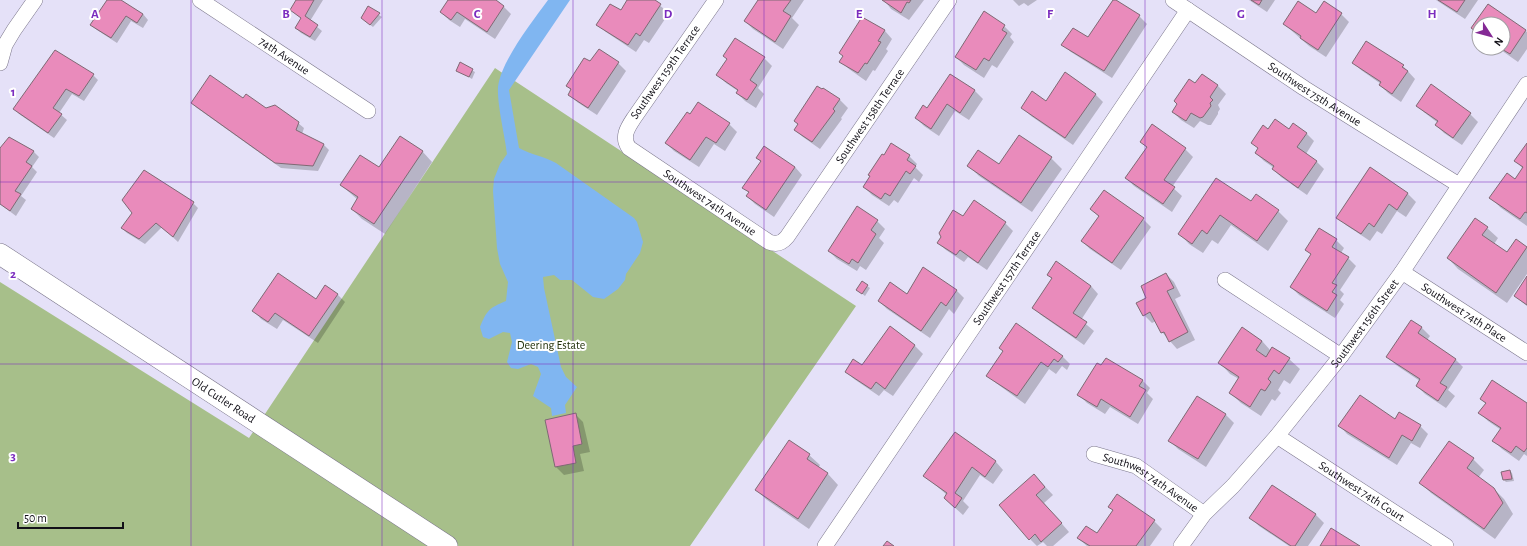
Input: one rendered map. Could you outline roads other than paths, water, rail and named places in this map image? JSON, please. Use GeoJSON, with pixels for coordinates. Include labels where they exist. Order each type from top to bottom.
{"type":"FeatureCollection","features":[{"type":"Feature","properties":{"kind":"main road","name":"Old Cutler Road"},"geometry":{"type":"LineString","coordinates":[[0,254],[447,546]]}},
{"type":"Feature","properties":{"kind":"street"},"geometry":{"type":"LineString","coordinates":[[0,64],[8,40],[35,0]]}},
{"type":"Feature","properties":{"kind":"street","name":"74th Avenue"},"geometry":{"type":"LineString","coordinates":[[200,0],[368,111]]}},
{"type":"Feature","properties":{"kind":"street","name":"Southwest 159th Terrace"},"geometry":{"type":"LineString","coordinates":[[629,148],[625,138],[626,130],[630,123],[716,0]]}},
{"type":"Feature","properties":{"kind":"street","name":"Southwest 158th Terrace"},"geometry":{"type":"LineString","coordinates":[[791,231],[949,0]]}},
{"type":"Feature","properties":{"kind":"street","name":"Southwest 75th Avenue"},"geometry":{"type":"LineString","coordinates":[[1173,0],[1304,88],[1459,185]]}},
{"type":"Feature","properties":{"kind":"street","name":"Southwest 157th Terrace"},"geometry":{"type":"LineString","coordinates":[[825,546],[1188,10]]}},
{"type":"Feature","properties":{"kind":"street","name":"Southwest 156th Street"},"geometry":{"type":"LineString","coordinates":[[1181,546],[1204,514],[1233,486],[1277,436],[1341,356],[1402,272],[1527,84]]}},
{"type":"Feature","properties":{"kind":"street","name":"Southwest 74th Avenue"},"geometry":{"type":"LineString","coordinates":[[629,148],[769,242],[776,244],[782,242],[791,231]]}},
{"type":"Feature","properties":{"kind":"street","name":"Southwest 74th Place"},"geometry":{"type":"LineString","coordinates":[[1402,272],[1527,353]]}},
{"type":"Feature","properties":{"kind":"street"},"geometry":{"type":"LineString","coordinates":[[1225,280],[1341,356]]}},
{"type":"Feature","properties":{"kind":"street","name":"Southwest 74th Court"},"geometry":{"type":"LineString","coordinates":[[1277,436],[1446,546]]}},
{"type":"Feature","properties":{"kind":"street","name":"Southwest 74th Avenue"},"geometry":{"type":"LineString","coordinates":[[1094,454],[1136,466],[1204,514]]}},
{"type":"Feature","properties":{"kind":"water"},"geometry":{"type":"Polygon","coordinates":[[[548,0],[570,0],[509,90],[519,148],[556,163],[634,218],[637,222],[643,242],[640,253],[626,274],[625,280],[618,289],[604,299],[593,297],[572,280],[560,280],[554,275],[543,277],[561,367],[566,377],[577,387],[565,405],[566,413],[552,416],[551,408],[533,396],[541,374],[538,367],[531,364],[518,369],[511,368],[507,362],[512,342],[510,333],[503,332],[489,339],[483,337],[480,327],[489,310],[506,301],[508,282],[500,264],[497,248],[493,191],[494,179],[500,164],[507,154],[498,94],[500,77],[518,42],[548,0]]]}},
{"type":"Feature","properties":{"kind":"park label","name":"Deering Estate"},"geometry":{"type":"Point","coordinates":[551,345]}}]}
